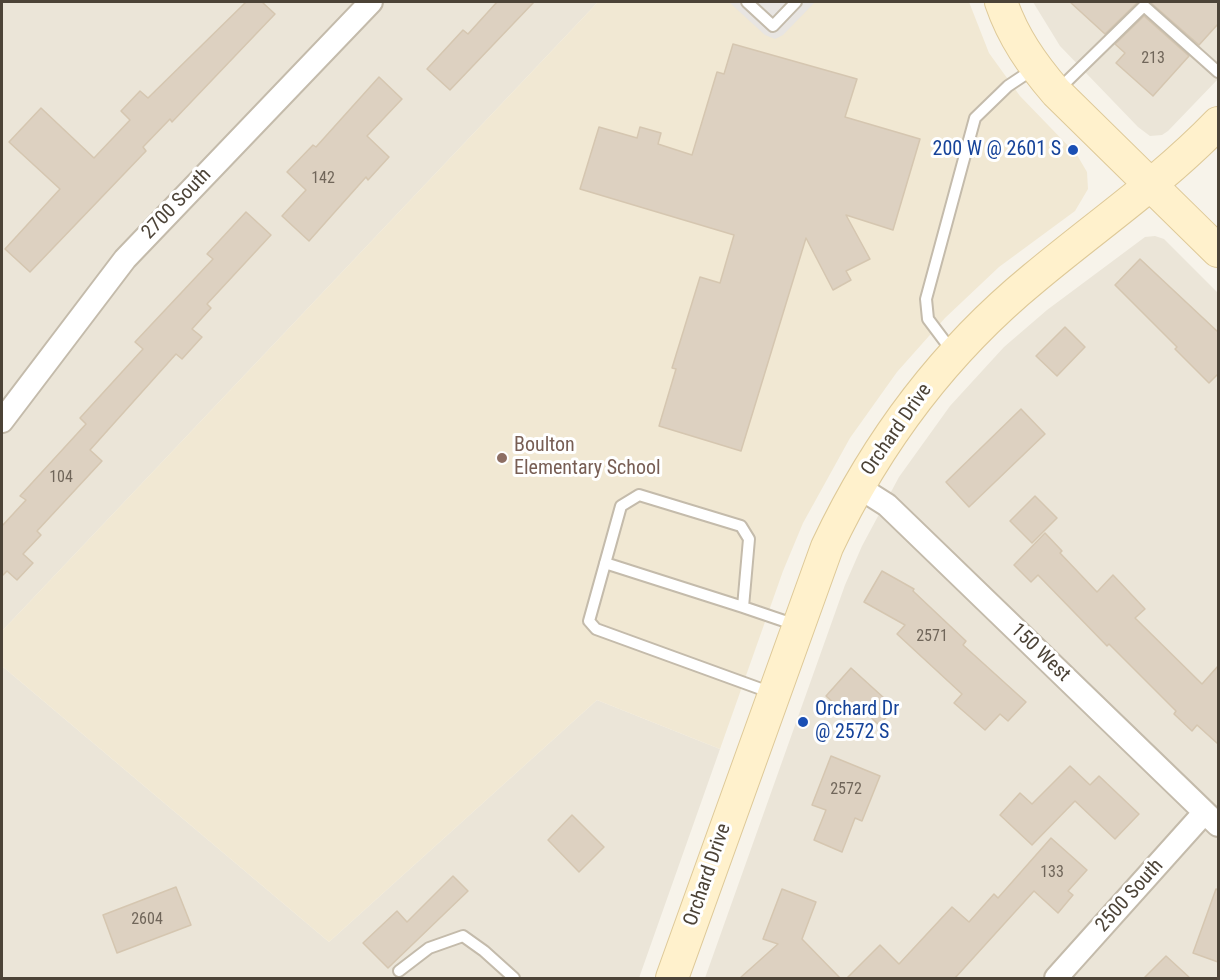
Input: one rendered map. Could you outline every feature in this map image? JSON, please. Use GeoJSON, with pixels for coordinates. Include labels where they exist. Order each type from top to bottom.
{"type":"FeatureCollection","features":[{"type":"Feature","properties":{"kind":"main road"},"geometry":{"type":"LineString","coordinates":[[1000,2],[1019,44],[1056,93],[1218,252]]}},
{"type":"Feature","properties":{"kind":"main road","name":"Orchard Drive"},"geometry":{"type":"LineString","coordinates":[[672,978],[772,693],[827,547],[857,486],[890,433],[954,354],[1034,278],[1181,161],[1218,123]]}},
{"type":"Feature","properties":{"kind":"street","name":"2700 South"},"geometry":{"type":"LineString","coordinates":[[2,422],[125,259],[371,2]]}},
{"type":"Feature","properties":{"kind":"street","name":"150 West"},"geometry":{"type":"LineString","coordinates":[[857,486],[887,505],[1211,819]]}},
{"type":"Feature","properties":{"kind":"street","name":"2500 South"},"geometry":{"type":"LineString","coordinates":[[1056,978],[1211,819]]}},
{"type":"Feature","properties":{"kind":"lane"},"geometry":{"type":"LineString","coordinates":[[747,2],[773,26],[796,2]]}},
{"type":"Feature","properties":{"kind":"lane"},"geometry":{"type":"LineString","coordinates":[[1056,93],[1144,6],[1218,72]]}},
{"type":"Feature","properties":{"kind":"lane"},"geometry":{"type":"LineString","coordinates":[[954,354],[928,319],[926,299],[975,118],[1008,86],[1035,68]]}},
{"type":"Feature","properties":{"kind":"lane"},"geometry":{"type":"LineString","coordinates":[[743,607],[749,539],[741,526],[639,495],[621,506],[589,621],[596,629],[772,693]]}},
{"type":"Feature","properties":{"kind":"lane"},"geometry":{"type":"LineString","coordinates":[[605,563],[798,625]]}},
{"type":"Feature","properties":{"kind":"lane"},"geometry":{"type":"LineString","coordinates":[[399,971],[429,948],[463,936],[514,978]]}},
{"type":"Feature","properties":{"kind":"shaded area"},"geometry":{"type":"Polygon","coordinates":[[[2,2],[598,2],[2,631],[2,2]]]}},
{"type":"Feature","properties":{"kind":"shaded area","name":"Boulton Elementary School"},"geometry":{"type":"Polygon","coordinates":[[[598,2],[969,2],[989,53],[1020,96],[1077,155],[1087,172],[1088,189],[1075,211],[999,267],[945,318],[897,372],[850,438],[803,523],[783,571],[720,749],[597,700],[329,942],[2,666],[2,631],[598,2]]]}},
{"type":"Feature","properties":{"kind":"shaded area"},"geometry":{"type":"Polygon","coordinates":[[[729,2],[815,2],[783,35],[775,39],[765,35],[729,2]]]}},
{"type":"Feature","properties":{"kind":"shaded area"},"geometry":{"type":"Polygon","coordinates":[[[1033,2],[1218,2],[1218,79],[1168,131],[1162,135],[1150,136],[1138,127],[1060,46],[1033,2]]]}},
{"type":"Feature","properties":{"kind":"shaded area"},"geometry":{"type":"Polygon","coordinates":[[[1155,236],[1164,239],[1218,293],[1218,978],[705,978],[845,585],[862,546],[899,477],[950,406],[1004,347],[1047,310],[1145,237],[1155,236]]]}},
{"type":"Feature","properties":{"kind":"shaded area"},"geometry":{"type":"Polygon","coordinates":[[[2,666],[329,942],[597,700],[720,749],[639,978],[2,978],[2,666]]]}},
{"type":"Feature","properties":{"kind":"building"},"geometry":{"type":"Polygon","coordinates":[[[246,2],[262,2],[275,14],[172,122],[170,119],[143,147],[146,151],[30,272],[5,249],[60,189],[9,142],[41,108],[94,158],[130,120],[121,111],[140,91],[148,98],[246,2]]]}},
{"type":"Feature","properties":{"kind":"building"},"geometry":{"type":"Polygon","coordinates":[[[497,2],[534,2],[450,90],[427,69],[463,30],[468,34],[497,2]]]}},
{"type":"Feature","properties":{"kind":"building"},"geometry":{"type":"Polygon","coordinates":[[[1070,2],[1138,2],[1105,34],[1070,2]]]}},
{"type":"Feature","properties":{"kind":"building"},"geometry":{"type":"Polygon","coordinates":[[[1150,2],[1218,2],[1218,24],[1199,45],[1150,2]]]}},
{"type":"Feature","properties":{"kind":"building"},"geometry":{"type":"Polygon","coordinates":[[[1144,16],[1189,56],[1153,96],[1116,63],[1125,53],[1115,44],[1144,16]]]}},
{"type":"Feature","properties":{"kind":"building","name":"Boulton Elementary School"},"geometry":{"type":"Polygon","coordinates":[[[733,44],[857,79],[845,117],[920,139],[893,230],[846,215],[870,259],[846,271],[851,280],[833,290],[806,238],[741,451],[659,426],[676,369],[672,368],[700,277],[720,283],[734,235],[580,189],[599,127],[637,138],[640,127],[661,133],[658,144],[692,155],[717,72],[724,74],[733,44]]]}},
{"type":"Feature","properties":{"kind":"building"},"geometry":{"type":"Polygon","coordinates":[[[379,77],[402,99],[367,136],[389,157],[368,180],[366,177],[309,241],[282,216],[306,190],[287,172],[313,145],[316,147],[379,77]]]}},
{"type":"Feature","properties":{"kind":"building"},"geometry":{"type":"Polygon","coordinates":[[[246,212],[271,235],[207,304],[211,308],[192,329],[202,337],[182,359],[176,354],[90,450],[102,461],[37,531],[41,535],[23,554],[33,563],[17,580],[7,571],[2,576],[2,526],[26,500],[20,496],[86,424],[80,418],[143,349],[135,342],[213,259],[207,254],[246,212]]]}},
{"type":"Feature","properties":{"kind":"building"},"geometry":{"type":"Polygon","coordinates":[[[1140,259],[1218,332],[1218,374],[1209,383],[1175,349],[1177,347],[1115,285],[1140,259]]]}},
{"type":"Feature","properties":{"kind":"building"},"geometry":{"type":"Polygon","coordinates":[[[1065,327],[1085,347],[1057,376],[1036,356],[1065,327]]]}},
{"type":"Feature","properties":{"kind":"building"},"geometry":{"type":"Polygon","coordinates":[[[1021,409],[1045,434],[969,507],[946,482],[1021,409]]]}},
{"type":"Feature","properties":{"kind":"building"},"geometry":{"type":"Polygon","coordinates":[[[1035,496],[1057,518],[1032,543],[1010,521],[1035,496]]]}},
{"type":"Feature","properties":{"kind":"building"},"geometry":{"type":"Polygon","coordinates":[[[1045,533],[1062,551],[1060,553],[1097,592],[1113,575],[1145,609],[1135,618],[1202,684],[1218,666],[1218,744],[1197,725],[1192,731],[1174,714],[1176,711],[1109,644],[1107,646],[1038,575],[1031,582],[1014,565],[1045,533]]]}},
{"type":"Feature","properties":{"kind":"building"},"geometry":{"type":"Polygon","coordinates":[[[882,571],[914,589],[913,591],[966,641],[963,645],[1026,702],[1008,721],[1000,714],[985,730],[954,703],[962,694],[897,634],[905,625],[864,602],[882,571]]]}},
{"type":"Feature","properties":{"kind":"building"},"geometry":{"type":"Polygon","coordinates":[[[851,668],[895,708],[879,725],[857,704],[847,715],[826,696],[851,668]]]}},
{"type":"Feature","properties":{"kind":"building"},"geometry":{"type":"Polygon","coordinates":[[[831,756],[880,776],[862,821],[855,818],[842,852],[814,840],[826,810],[812,805],[831,756]]]}},
{"type":"Feature","properties":{"kind":"building"},"geometry":{"type":"Polygon","coordinates":[[[1070,766],[1090,785],[1099,776],[1139,814],[1115,839],[1075,801],[1032,845],[1000,815],[1020,793],[1032,804],[1070,766]]]}},
{"type":"Feature","properties":{"kind":"building"},"geometry":{"type":"Polygon","coordinates":[[[572,815],[604,847],[579,872],[548,840],[572,815]]]}},
{"type":"Feature","properties":{"kind":"building"},"geometry":{"type":"Polygon","coordinates":[[[1051,838],[1087,870],[1068,891],[1073,895],[1058,913],[1034,891],[955,978],[847,978],[880,945],[899,964],[952,907],[969,922],[994,894],[998,898],[1051,838]]]}},
{"type":"Feature","properties":{"kind":"building"},"geometry":{"type":"Polygon","coordinates":[[[453,876],[468,891],[388,968],[363,943],[397,911],[407,922],[453,876]]]}},
{"type":"Feature","properties":{"kind":"building"},"geometry":{"type":"Polygon","coordinates":[[[176,887],[191,925],[117,953],[103,915],[176,887]]]}},
{"type":"Feature","properties":{"kind":"building"},"geometry":{"type":"Polygon","coordinates":[[[782,889],[816,902],[802,939],[840,978],[740,978],[778,944],[763,939],[782,889]]]}},
{"type":"Feature","properties":{"kind":"building"},"geometry":{"type":"Polygon","coordinates":[[[1216,889],[1218,890],[1218,962],[1193,953],[1216,889]]]}},
{"type":"Feature","properties":{"kind":"building"},"geometry":{"type":"Polygon","coordinates":[[[1166,956],[1190,978],[1144,978],[1166,956]]]}},
{"type":"Feature","properties":{"kind":"place","name":"200 W @ 2601 S"},"geometry":{"type":"Point","coordinates":[1073,150]}},
{"type":"Feature","properties":{"kind":"place","name":"Boulton Elementary School"},"geometry":{"type":"Point","coordinates":[502,458]}},
{"type":"Feature","properties":{"kind":"place","name":"Orchard Dr @ 2572 S"},"geometry":{"type":"Point","coordinates":[803,722]}}]}
